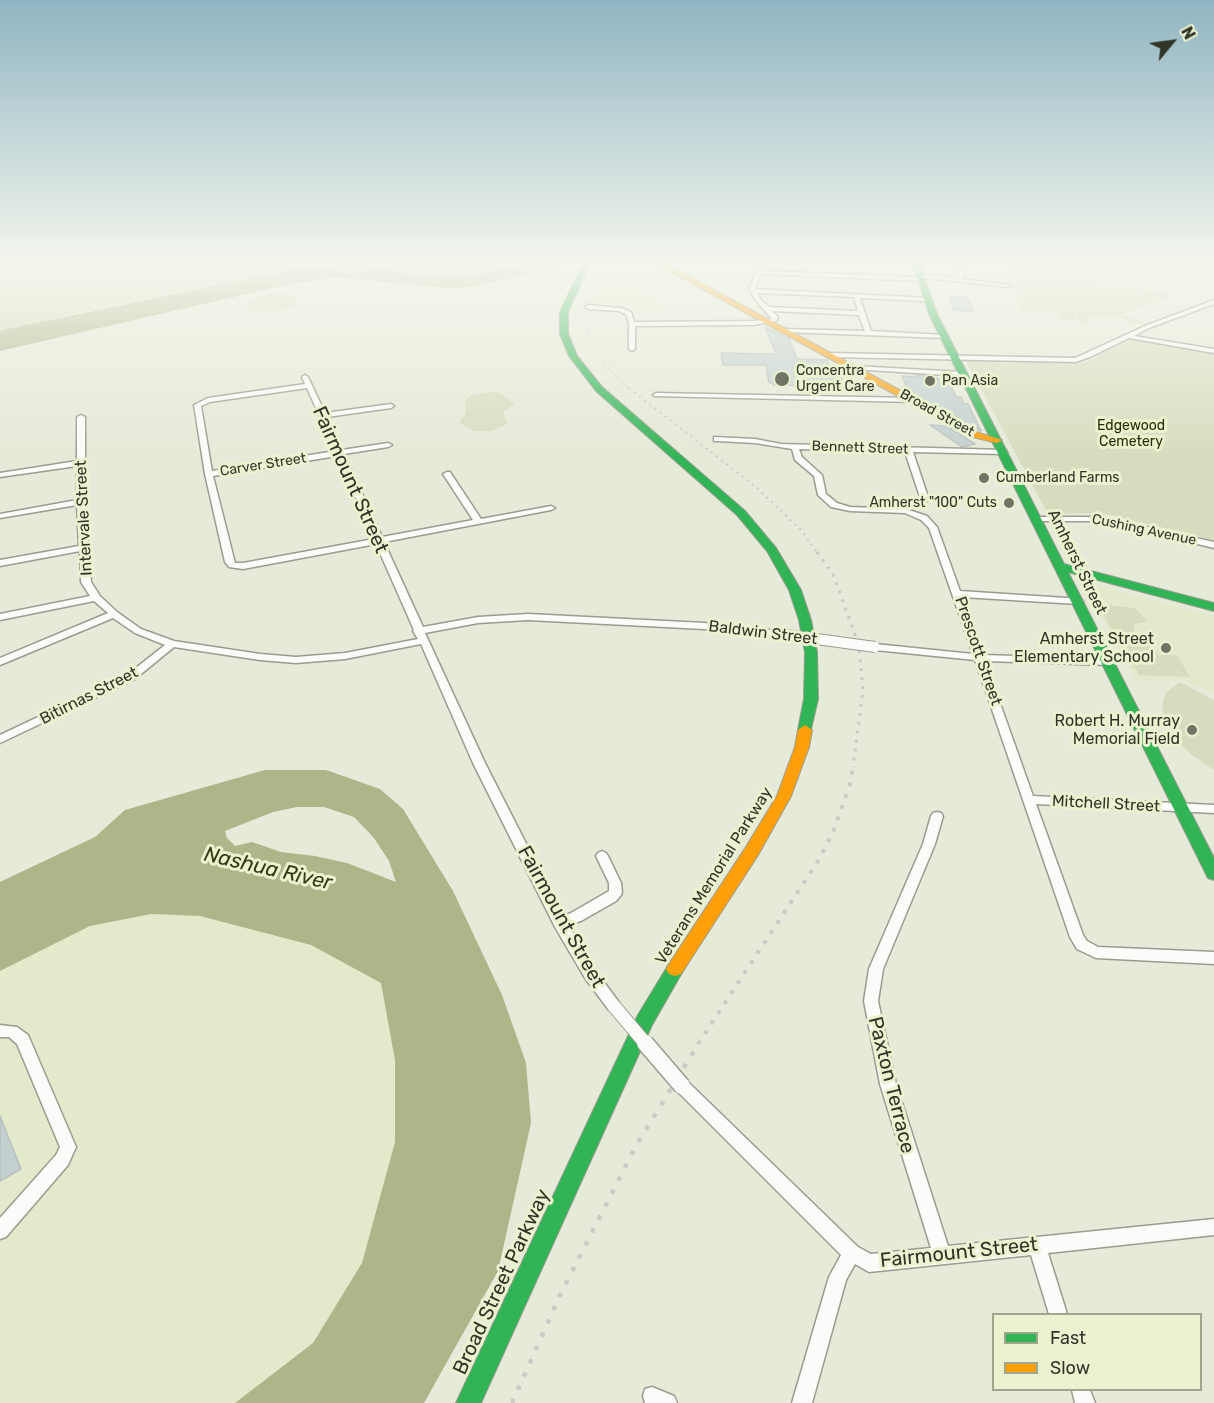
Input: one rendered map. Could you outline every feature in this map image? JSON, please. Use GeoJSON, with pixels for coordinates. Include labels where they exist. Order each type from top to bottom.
{"type":"FeatureCollection","features":[{"type":"Feature","properties":{"kind":"main road","name":"Veterans Memorial Parkway"},"geometry":{"type":"LineString","coordinates":[[564,327],[567,343],[576,361],[604,394],[735,508],[763,537],[787,575],[803,612],[810,644],[812,682],[804,737],[784,796],[765,832],[687,948],[660,993],[572,1178]]}},
{"type":"Feature","properties":{"kind":"main road","name":"Broad Street"},"geometry":{"type":"LineString","coordinates":[[781,327],[1000,446]]}},
{"type":"Feature","properties":{"kind":"main road","name":"Amherst Street"},"geometry":{"type":"LineString","coordinates":[[940,327],[1214,873]]}},
{"type":"Feature","properties":{"kind":"main road"},"geometry":{"type":"LineString","coordinates":[[1061,567],[1214,607]]}},
{"type":"Feature","properties":{"kind":"main road","name":"Broad Street Parkway"},"geometry":{"type":"LineString","coordinates":[[468,1403],[572,1178]]}},
{"type":"Feature","properties":{"kind":"street"},"geometry":{"type":"LineString","coordinates":[[632,327],[632,349]]}},
{"type":"Feature","properties":{"kind":"street"},"geometry":{"type":"LineString","coordinates":[[867,327],[868,332]]}},
{"type":"Feature","properties":{"kind":"street"},"geometry":{"type":"LineString","coordinates":[[830,355],[1076,360],[1148,327]]}},
{"type":"Feature","properties":{"kind":"street"},"geometry":{"type":"LineString","coordinates":[[784,330],[944,336]]}},
{"type":"Feature","properties":{"kind":"street"},"geometry":{"type":"LineString","coordinates":[[1126,336],[1213,350]]}},
{"type":"Feature","properties":{"kind":"street"},"geometry":{"type":"LineString","coordinates":[[854,368],[963,374]]}},
{"type":"Feature","properties":{"kind":"street","name":"Fairmount Street"},"geometry":{"type":"LineString","coordinates":[[209,474],[196,409],[200,402],[306,382],[479,762],[560,923],[586,968],[613,1005],[692,1097],[852,1253],[869,1263],[1214,1227]]}},
{"type":"Feature","properties":{"kind":"street"},"geometry":{"type":"LineString","coordinates":[[656,395],[913,400]]}},
{"type":"Feature","properties":{"kind":"street"},"geometry":{"type":"LineString","coordinates":[[322,416],[391,406]]}},
{"type":"Feature","properties":{"kind":"street","name":"Intervale Street"},"geometry":{"type":"LineString","coordinates":[[81,417],[82,548],[86,582],[96,598],[114,614],[138,631],[172,644]]}},
{"type":"Feature","properties":{"kind":"street","name":"Bennett Street"},"geometry":{"type":"LineString","coordinates":[[717,439],[755,441],[775,446],[908,449],[1000,446]]}},
{"type":"Feature","properties":{"kind":"street","name":"Carver Street"},"geometry":{"type":"LineString","coordinates":[[209,474],[388,445]]}},
{"type":"Feature","properties":{"kind":"street","name":"Prescott Street"},"geometry":{"type":"LineString","coordinates":[[795,446],[798,458],[818,475],[822,495],[834,504],[850,509],[902,510],[917,514],[930,522],[936,531],[1077,937],[1082,945],[1096,952],[1214,958]]}},
{"type":"Feature","properties":{"kind":"street"},"geometry":{"type":"LineString","coordinates":[[908,449],[925,500]]}},
{"type":"Feature","properties":{"kind":"street"},"geometry":{"type":"LineString","coordinates":[[0,475],[80,463]]}},
{"type":"Feature","properties":{"kind":"street"},"geometry":{"type":"LineString","coordinates":[[209,474],[229,562],[236,566],[551,508]]}},
{"type":"Feature","properties":{"kind":"street"},"geometry":{"type":"LineString","coordinates":[[447,474],[478,521]]}},
{"type":"Feature","properties":{"kind":"street"},"geometry":{"type":"LineString","coordinates":[[0,516],[81,502]]}},
{"type":"Feature","properties":{"kind":"street","name":"Cushing Avenue"},"geometry":{"type":"LineString","coordinates":[[1037,519],[1102,519],[1214,545]]}},
{"type":"Feature","properties":{"kind":"street"},"geometry":{"type":"LineString","coordinates":[[0,563],[82,548]]}},
{"type":"Feature","properties":{"kind":"street"},"geometry":{"type":"LineString","coordinates":[[958,594],[1078,601]]}},
{"type":"Feature","properties":{"kind":"street"},"geometry":{"type":"LineString","coordinates":[[0,617],[96,598]]}},
{"type":"Feature","properties":{"kind":"street"},"geometry":{"type":"LineString","coordinates":[[0,662],[114,614]]}},
{"type":"Feature","properties":{"kind":"street","name":"Baldwin Street"},"geometry":{"type":"LineString","coordinates":[[172,644],[260,657],[320,659],[421,636],[464,622],[528,617],[711,626],[875,648],[980,657],[1108,662]]}},
{"type":"Feature","properties":{"kind":"street","name":"Bitirnas Street"},"geometry":{"type":"LineString","coordinates":[[0,739],[131,677],[172,644]]}},
{"type":"Feature","properties":{"kind":"street","name":"Mitchell Street"},"geometry":{"type":"LineString","coordinates":[[1031,800],[1214,809]]}},
{"type":"Feature","properties":{"kind":"street","name":"Paxton Terrace"},"geometry":{"type":"LineString","coordinates":[[938,816],[929,844],[876,969],[871,1001],[888,1084],[942,1254]]}},
{"type":"Feature","properties":{"kind":"street"},"geometry":{"type":"LineString","coordinates":[[560,923],[585,912],[616,892],[615,883],[602,856]]}},
{"type":"Feature","properties":{"kind":"street"},"geometry":{"type":"LineString","coordinates":[[0,1031],[12,1031],[23,1041],[68,1147],[62,1160],[0,1232]]}},
{"type":"Feature","properties":{"kind":"street"},"geometry":{"type":"LineString","coordinates":[[1037,1245],[1058,1313]]}},
{"type":"Feature","properties":{"kind":"street"},"geometry":{"type":"LineString","coordinates":[[802,1403],[838,1277],[852,1253]]}},
{"type":"Feature","properties":{"kind":"shaded area","name":"Amherst Street Elementary School"},"geometry":{"type":"Polygon","coordinates":[[[1090,584],[1214,616],[1214,692],[1179,680],[1137,681],[1085,586],[1090,584]]]}},
{"type":"Feature","properties":{"kind":"shaded area"},"geometry":{"type":"Polygon","coordinates":[[[151,914],[200,916],[311,945],[381,983],[395,1060],[395,1142],[362,1263],[313,1343],[235,1403],[0,1403],[0,971],[90,926],[151,914]]]}},
{"type":"Feature","properties":{"kind":"green space"},"geometry":{"type":"Polygon","coordinates":[[[0,327],[15,327],[0,331],[0,327]]]}},
{"type":"Feature","properties":{"kind":"green space","name":"Edgewood Cemetery"},"geometry":{"type":"Polygon","coordinates":[[[1133,339],[1214,353],[1214,540],[1101,513],[1048,514],[966,361],[1084,363],[1133,339]]]}},
{"type":"Feature","properties":{"kind":"green space"},"geometry":{"type":"Polygon","coordinates":[[[500,393],[515,404],[503,412],[507,422],[505,425],[492,431],[474,431],[459,422],[466,413],[465,400],[471,395],[500,393]]]}},
{"type":"Feature","properties":{"kind":"green space"},"geometry":{"type":"Polygon","coordinates":[[[1097,604],[1135,608],[1147,622],[1134,624],[1134,637],[1149,637],[1158,655],[1177,655],[1190,677],[1139,675],[1097,604]]]}},
{"type":"Feature","properties":{"kind":"green space","name":"Robert H. Murray Memorial Field"},"geometry":{"type":"Polygon","coordinates":[[[1180,682],[1214,700],[1214,770],[1192,755],[1176,740],[1164,719],[1162,705],[1166,692],[1180,682]]]}},
{"type":"Feature","properties":{"kind":"water"},"geometry":{"type":"Polygon","coordinates":[[[102,327],[0,351],[0,331],[102,327]]]}},
{"type":"Feature","properties":{"kind":"water","name":"Nashua River"},"geometry":{"type":"Polygon","coordinates":[[[265,770],[326,770],[380,789],[403,809],[453,891],[502,995],[526,1063],[531,1123],[498,1271],[424,1403],[235,1403],[313,1343],[362,1263],[395,1142],[395,1060],[381,983],[311,945],[200,916],[151,914],[90,926],[0,971],[0,882],[95,837],[125,810],[265,770]],[[297,807],[273,812],[225,831],[227,838],[235,846],[252,842],[281,852],[347,863],[396,882],[389,861],[374,838],[354,817],[324,807],[297,807]]]}},
{"type":"Feature","properties":{"kind":"building"},"geometry":{"type":"Polygon","coordinates":[[[765,327],[789,339],[797,359],[827,360],[832,376],[841,376],[844,387],[773,385],[769,383],[766,365],[723,365],[721,353],[776,354],[765,327]]]}},
{"type":"Feature","properties":{"kind":"building"},"geometry":{"type":"Polygon","coordinates":[[[916,375],[938,378],[942,386],[951,386],[956,397],[961,397],[964,404],[968,404],[981,431],[908,391],[902,376],[917,377],[916,375]]]}},
{"type":"Feature","properties":{"kind":"building"},"geometry":{"type":"Polygon","coordinates":[[[930,425],[947,426],[975,444],[962,447],[930,425]]]}},
{"type":"Feature","properties":{"kind":"building"},"geometry":{"type":"Polygon","coordinates":[[[0,1116],[21,1169],[0,1181],[0,1116]]]}},
{"type":"Feature","properties":{"kind":"railway"},"geometry":{"type":"LineString","coordinates":[[587,327],[589,340],[609,370],[630,390]]}},
{"type":"Feature","properties":{"kind":"railway"},"geometry":{"type":"LineString","coordinates":[[629,388],[757,488],[802,531],[818,554]]}},
{"type":"Feature","properties":{"kind":"railway"},"geometry":{"type":"LineString","coordinates":[[817,552],[833,574],[859,646],[863,690],[853,767]]}},
{"type":"Feature","properties":{"kind":"railway"},"geometry":{"type":"LineString","coordinates":[[698,1044],[818,861],[833,832],[850,784],[853,766]]}},
{"type":"Feature","properties":{"kind":"railway"},"geometry":{"type":"LineString","coordinates":[[512,1403],[561,1293],[637,1144],[699,1043]]}},
{"type":"Feature","properties":{"kind":"traffic: fast"},"geometry":{"type":"LineString","coordinates":[[564,327],[564,334],[573,356],[599,389],[741,513],[772,550],[795,590],[805,620],[811,652],[811,699],[805,730]]}},
{"type":"Feature","properties":{"kind":"traffic: fast"},"geometry":{"type":"LineString","coordinates":[[940,327],[1214,874]]}},
{"type":"Feature","properties":{"kind":"traffic: fast"},"geometry":{"type":"LineString","coordinates":[[1061,567],[1214,607]]}},
{"type":"Feature","properties":{"kind":"traffic: fast"},"geometry":{"type":"LineString","coordinates":[[468,1403],[645,1021],[675,969]]}},
{"type":"Feature","properties":{"kind":"traffic: slow"},"geometry":{"type":"LineString","coordinates":[[777,327],[976,435],[997,440]]}},
{"type":"Feature","properties":{"kind":"traffic: slow"},"geometry":{"type":"LineString","coordinates":[[675,969],[752,851],[784,796],[802,747],[805,730]]}},
{"type":"Feature","properties":{"kind":"place","name":"Concentra Urgent Care"},"geometry":{"type":"Point","coordinates":[782,379]}},
{"type":"Feature","properties":{"kind":"place","name":"Pan Asia"},"geometry":{"type":"Point","coordinates":[930,381]}},
{"type":"Feature","properties":{"kind":"place","name":"Cumberland Farms"},"geometry":{"type":"Point","coordinates":[984,478]}},
{"type":"Feature","properties":{"kind":"place","name":"Amherst \"100\" Cuts"},"geometry":{"type":"Point","coordinates":[1009,503]}},
{"type":"Feature","properties":{"kind":"place","name":"Amherst Street Elementary School"},"geometry":{"type":"Point","coordinates":[1166,648]}},
{"type":"Feature","properties":{"kind":"place","name":"Robert H. Murray Memorial Field"},"geometry":{"type":"Point","coordinates":[1192,730]}}]}
